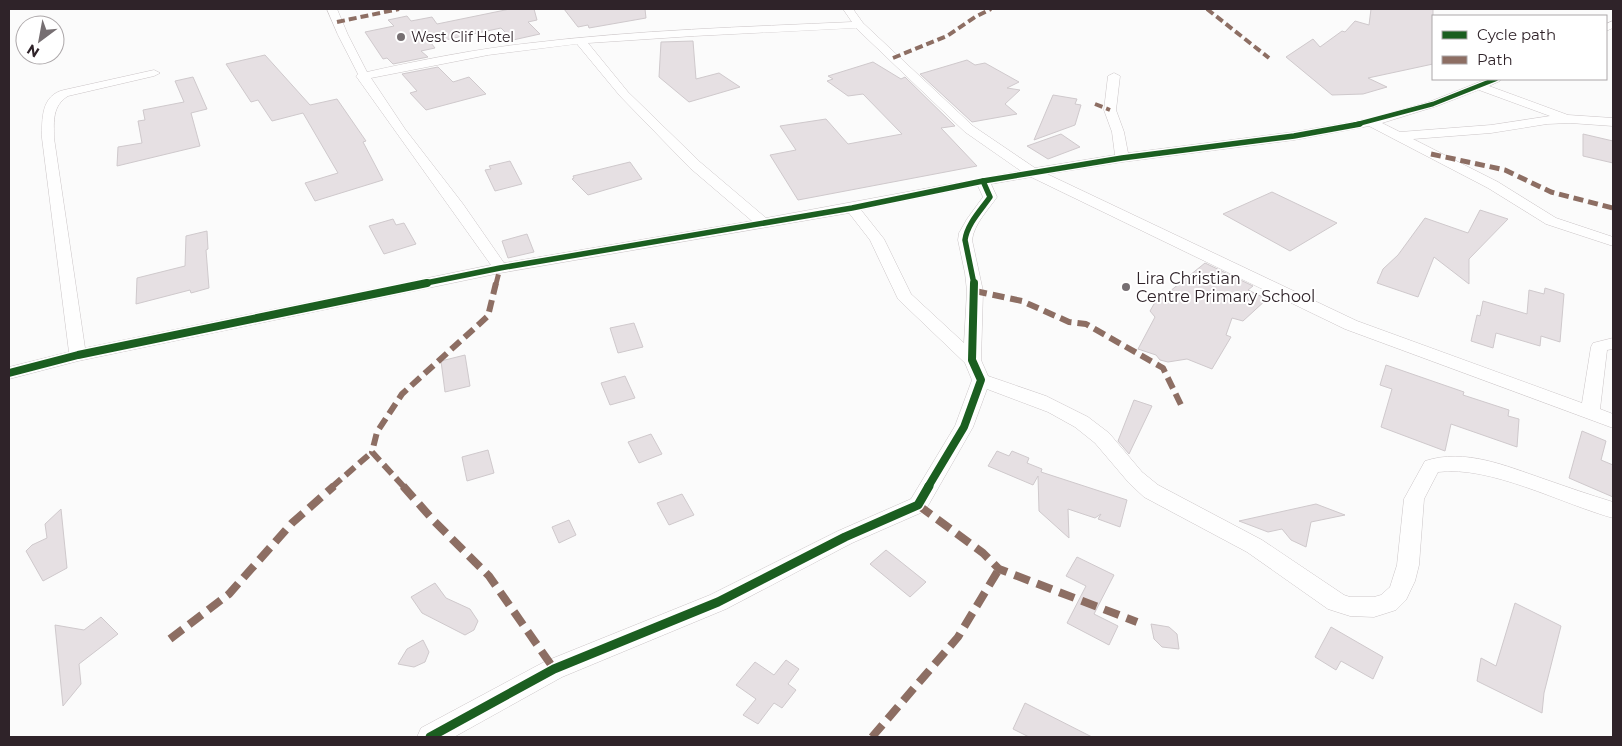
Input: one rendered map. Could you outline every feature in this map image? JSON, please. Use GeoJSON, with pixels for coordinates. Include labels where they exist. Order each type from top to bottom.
{"type":"FeatureCollection","features":[{"type":"Feature","properties":{"kind":"street"},"geometry":{"type":"LineString","coordinates":[[332,9],[362,76],[385,110],[454,201],[500,268]]}},
{"type":"Feature","properties":{"kind":"street"},"geometry":{"type":"LineString","coordinates":[[848,9],[859,25],[970,129],[1034,174],[1351,325],[1613,421]]}},
{"type":"Feature","properties":{"kind":"street"},"geometry":{"type":"LineString","coordinates":[[362,76],[489,52],[581,42],[660,34],[859,25]]}},
{"type":"Feature","properties":{"kind":"street"},"geometry":{"type":"LineString","coordinates":[[581,42],[624,94],[695,165],[762,222]]}},
{"type":"Feature","properties":{"kind":"street"},"geometry":{"type":"LineString","coordinates":[[78,355],[48,138],[49,106],[54,99],[64,93],[154,73]]}},
{"type":"Feature","properties":{"kind":"street"},"geometry":{"type":"LineString","coordinates":[[1114,76],[1110,110],[1118,132],[1122,158]]}},
{"type":"Feature","properties":{"kind":"street"},"geometry":{"type":"LineString","coordinates":[[9,373],[78,355],[500,268],[852,208],[983,181],[1122,158],[1294,136],[1371,122],[1433,104],[1493,80]]}},
{"type":"Feature","properties":{"kind":"street"},"geometry":{"type":"LineString","coordinates":[[1478,86],[1570,119]]}},
{"type":"Feature","properties":{"kind":"street"},"geometry":{"type":"LineString","coordinates":[[1398,136],[1491,129],[1547,120],[1570,119],[1613,122]]}},
{"type":"Feature","properties":{"kind":"street"},"geometry":{"type":"LineString","coordinates":[[1371,122],[1493,185],[1551,221],[1613,242]]}},
{"type":"Feature","properties":{"kind":"street"},"geometry":{"type":"LineString","coordinates":[[972,360],[974,273],[968,258],[965,240],[966,233],[974,219],[990,197],[983,181]]}},
{"type":"Feature","properties":{"kind":"street"},"geometry":{"type":"LineString","coordinates":[[430,737],[554,669],[718,602],[845,537],[918,505],[964,427],[981,380],[972,360],[904,296],[877,239],[852,208]]}},
{"type":"Feature","properties":{"kind":"street"},"geometry":{"type":"LineString","coordinates":[[1590,412],[1599,347],[1613,344]]}},
{"type":"Feature","properties":{"kind":"street"},"geometry":{"type":"LineString","coordinates":[[981,380],[1059,409],[1081,421],[1095,432],[1136,480],[1153,493],[1242,538],[1276,559],[1336,602],[1347,607],[1357,609],[1379,606],[1396,597],[1407,569],[1413,503],[1432,466],[1456,463],[1488,467],[1613,510]]}},
{"type":"Feature","properties":{"kind":"building"},"geometry":{"type":"Polygon","coordinates":[[[510,9],[534,9],[537,20],[528,22],[540,34],[513,40],[501,28],[431,43],[435,48],[421,51],[428,57],[393,64],[387,58],[383,59],[365,32],[394,26],[388,20],[407,16],[411,21],[432,17],[437,24],[510,9]]]}},
{"type":"Feature","properties":{"kind":"building"},"geometry":{"type":"Polygon","coordinates":[[[564,9],[645,9],[646,18],[589,28],[588,25],[578,27],[564,9]]]}},
{"type":"Feature","properties":{"kind":"building"},"geometry":{"type":"Polygon","coordinates":[[[1371,9],[1433,9],[1432,64],[1368,78],[1387,87],[1363,94],[1332,95],[1286,57],[1313,39],[1320,47],[1342,31],[1345,32],[1355,21],[1369,25],[1371,9]]]}},
{"type":"Feature","properties":{"kind":"building"},"geometry":{"type":"Polygon","coordinates":[[[693,41],[696,79],[719,73],[740,87],[689,102],[659,77],[661,42],[693,41]]]}},
{"type":"Feature","properties":{"kind":"building"},"geometry":{"type":"Polygon","coordinates":[[[265,55],[310,105],[337,99],[366,141],[363,142],[383,180],[315,201],[305,183],[338,173],[303,113],[272,121],[258,100],[251,102],[226,64],[265,55]]]}},
{"type":"Feature","properties":{"kind":"building"},"geometry":{"type":"Polygon","coordinates":[[[967,60],[975,65],[985,63],[1019,82],[1007,88],[1020,90],[1005,104],[1017,114],[972,122],[920,74],[967,60]]]}},
{"type":"Feature","properties":{"kind":"building"},"geometry":{"type":"Polygon","coordinates":[[[873,62],[901,79],[905,77],[955,126],[941,128],[977,166],[798,200],[770,155],[796,150],[780,126],[826,119],[848,144],[902,134],[863,94],[848,96],[827,81],[833,79],[828,76],[873,62]]]}},
{"type":"Feature","properties":{"kind":"building"},"geometry":{"type":"Polygon","coordinates":[[[438,67],[453,82],[469,77],[486,94],[426,110],[410,93],[417,91],[402,74],[438,67]]]}},
{"type":"Feature","properties":{"kind":"building"},"geometry":{"type":"Polygon","coordinates":[[[193,77],[207,109],[191,113],[200,146],[117,166],[118,147],[142,143],[138,121],[145,120],[143,110],[184,102],[175,81],[193,77]]]}},
{"type":"Feature","properties":{"kind":"building"},"geometry":{"type":"Polygon","coordinates":[[[1053,95],[1077,99],[1075,104],[1081,105],[1075,125],[1034,140],[1053,95]]]}},
{"type":"Feature","properties":{"kind":"building"},"geometry":{"type":"Polygon","coordinates":[[[1061,134],[1080,147],[1048,159],[1027,146],[1061,134]]]}},
{"type":"Feature","properties":{"kind":"building"},"geometry":{"type":"Polygon","coordinates":[[[1583,134],[1613,141],[1613,163],[1583,156],[1583,134]]]}},
{"type":"Feature","properties":{"kind":"building"},"geometry":{"type":"Polygon","coordinates":[[[510,161],[522,184],[495,191],[485,170],[491,169],[489,166],[510,161]]]}},
{"type":"Feature","properties":{"kind":"building"},"geometry":{"type":"Polygon","coordinates":[[[630,162],[642,179],[588,195],[572,179],[574,178],[573,176],[630,162]]]}},
{"type":"Feature","properties":{"kind":"building"},"geometry":{"type":"Polygon","coordinates":[[[1272,192],[1337,223],[1290,251],[1223,214],[1272,192]]]}},
{"type":"Feature","properties":{"kind":"building"},"geometry":{"type":"Polygon","coordinates":[[[1480,210],[1508,219],[1469,259],[1469,284],[1434,257],[1418,297],[1377,283],[1383,269],[1398,255],[1425,218],[1468,233],[1480,210]]]}},
{"type":"Feature","properties":{"kind":"building"},"geometry":{"type":"Polygon","coordinates":[[[393,219],[396,225],[404,223],[416,244],[384,254],[369,226],[393,219]]]}},
{"type":"Feature","properties":{"kind":"building"},"geometry":{"type":"Polygon","coordinates":[[[207,231],[208,249],[206,250],[209,288],[191,293],[190,290],[136,304],[137,278],[185,266],[186,236],[207,231]]]}},
{"type":"Feature","properties":{"kind":"building"},"geometry":{"type":"Polygon","coordinates":[[[527,234],[534,252],[508,258],[502,241],[527,234]]]}},
{"type":"Feature","properties":{"kind":"building"},"geometry":{"type":"Polygon","coordinates":[[[1205,263],[1253,286],[1248,290],[1267,299],[1243,321],[1232,318],[1226,335],[1231,337],[1212,369],[1187,359],[1168,362],[1160,360],[1156,355],[1138,349],[1155,317],[1150,311],[1154,304],[1205,263]]]}},
{"type":"Feature","properties":{"kind":"building"},"geometry":{"type":"Polygon","coordinates":[[[1545,288],[1564,294],[1560,342],[1541,336],[1540,346],[1496,333],[1493,348],[1471,341],[1477,315],[1480,316],[1483,301],[1527,314],[1529,290],[1544,294],[1545,288]]]}},
{"type":"Feature","properties":{"kind":"building"},"geometry":{"type":"Polygon","coordinates":[[[634,323],[643,347],[618,353],[610,328],[634,323]]]}},
{"type":"Feature","properties":{"kind":"building"},"geometry":{"type":"Polygon","coordinates":[[[465,355],[470,386],[445,392],[441,361],[465,355]]]}},
{"type":"Feature","properties":{"kind":"building"},"geometry":{"type":"Polygon","coordinates":[[[1386,365],[1464,392],[1463,395],[1509,410],[1508,416],[1519,419],[1517,447],[1451,424],[1445,451],[1381,427],[1392,389],[1380,385],[1386,365]]]}},
{"type":"Feature","properties":{"kind":"building"},"geometry":{"type":"Polygon","coordinates":[[[625,376],[635,398],[610,405],[601,383],[625,376]]]}},
{"type":"Feature","properties":{"kind":"building"},"geometry":{"type":"Polygon","coordinates":[[[1134,400],[1152,406],[1129,454],[1118,441],[1134,400]]]}},
{"type":"Feature","properties":{"kind":"building"},"geometry":{"type":"Polygon","coordinates":[[[1582,431],[1606,441],[1601,460],[1613,465],[1613,497],[1569,478],[1582,431]]]}},
{"type":"Feature","properties":{"kind":"building"},"geometry":{"type":"Polygon","coordinates":[[[651,434],[662,454],[639,463],[628,442],[651,434]]]}},
{"type":"Feature","properties":{"kind":"building"},"geometry":{"type":"Polygon","coordinates":[[[488,450],[494,473],[467,481],[462,457],[488,450]]]}},
{"type":"Feature","properties":{"kind":"building"},"geometry":{"type":"Polygon","coordinates":[[[997,451],[1009,456],[1012,451],[1029,458],[1027,463],[1042,469],[1041,472],[1127,500],[1120,527],[1098,519],[1101,514],[1095,518],[1068,509],[1069,538],[1039,511],[1038,476],[1033,485],[988,466],[997,451]]]}},
{"type":"Feature","properties":{"kind":"building"},"geometry":{"type":"Polygon","coordinates":[[[682,494],[694,515],[669,525],[657,503],[682,494]]]}},
{"type":"Feature","properties":{"kind":"building"},"geometry":{"type":"Polygon","coordinates":[[[1316,504],[1345,515],[1311,522],[1306,547],[1291,540],[1282,529],[1268,532],[1239,521],[1316,504]]]}},
{"type":"Feature","properties":{"kind":"building"},"geometry":{"type":"Polygon","coordinates":[[[61,509],[67,568],[43,581],[26,551],[32,545],[47,538],[45,524],[61,509]]]}},
{"type":"Feature","properties":{"kind":"building"},"geometry":{"type":"Polygon","coordinates":[[[569,520],[576,535],[559,543],[552,527],[569,520]]]}},
{"type":"Feature","properties":{"kind":"building"},"geometry":{"type":"Polygon","coordinates":[[[886,550],[926,582],[910,597],[870,564],[886,550]]]}},
{"type":"Feature","properties":{"kind":"building"},"geometry":{"type":"Polygon","coordinates":[[[1077,557],[1114,575],[1094,614],[1118,626],[1109,645],[1067,623],[1086,586],[1066,576],[1077,557]]]}},
{"type":"Feature","properties":{"kind":"building"},"geometry":{"type":"Polygon","coordinates":[[[435,583],[446,598],[470,609],[478,621],[474,630],[465,635],[422,613],[411,597],[435,583]]]}},
{"type":"Feature","properties":{"kind":"building"},"geometry":{"type":"Polygon","coordinates":[[[1515,603],[1561,626],[1544,693],[1542,713],[1477,681],[1481,658],[1496,666],[1515,603]]]}},
{"type":"Feature","properties":{"kind":"building"},"geometry":{"type":"Polygon","coordinates":[[[101,617],[118,634],[79,664],[81,684],[63,706],[55,625],[84,630],[101,617]]]}},
{"type":"Feature","properties":{"kind":"building"},"geometry":{"type":"Polygon","coordinates":[[[1151,624],[1169,627],[1177,634],[1179,649],[1162,647],[1154,639],[1151,624]]]}},
{"type":"Feature","properties":{"kind":"building"},"geometry":{"type":"Polygon","coordinates":[[[1331,627],[1383,657],[1373,679],[1341,661],[1336,670],[1315,657],[1331,627]]]}},
{"type":"Feature","properties":{"kind":"building"},"geometry":{"type":"Polygon","coordinates":[[[423,640],[429,652],[425,662],[414,667],[398,664],[407,649],[423,640]]]}},
{"type":"Feature","properties":{"kind":"building"},"geometry":{"type":"Polygon","coordinates":[[[786,660],[799,669],[788,684],[796,690],[782,708],[774,703],[758,724],[743,715],[756,699],[736,685],[755,662],[774,675],[786,660]]]}},
{"type":"Feature","properties":{"kind":"building"},"geometry":{"type":"Polygon","coordinates":[[[1025,703],[1092,737],[1029,737],[1013,729],[1025,703]]]}},
{"type":"Feature","properties":{"kind":"marked path"},"geometry":{"type":"LineString","coordinates":[[337,22],[399,9]]}},
{"type":"Feature","properties":{"kind":"marked path"},"geometry":{"type":"LineString","coordinates":[[893,58],[947,36],[975,17],[991,9]]}},
{"type":"Feature","properties":{"kind":"marked path"},"geometry":{"type":"LineString","coordinates":[[1207,9],[1269,58]]}},
{"type":"Feature","properties":{"kind":"marked path"},"geometry":{"type":"LineString","coordinates":[[1095,104],[1110,110]]}},
{"type":"Feature","properties":{"kind":"marked path"},"geometry":{"type":"LineString","coordinates":[[1431,154],[1505,170],[1551,192],[1613,208]]}},
{"type":"Feature","properties":{"kind":"marked path"},"geometry":{"type":"LineString","coordinates":[[500,268],[488,316],[402,394],[377,432],[372,452],[434,521],[489,576],[554,669]]}},
{"type":"Feature","properties":{"kind":"marked path"},"geometry":{"type":"LineString","coordinates":[[975,291],[1022,301],[1069,322],[1086,324],[1163,368],[1182,407]]}},
{"type":"Feature","properties":{"kind":"marked path"},"geometry":{"type":"LineString","coordinates":[[170,639],[229,594],[292,523],[372,452]]}},
{"type":"Feature","properties":{"kind":"marked path"},"geometry":{"type":"LineString","coordinates":[[918,505],[983,553],[999,569],[1137,622]]}},
{"type":"Feature","properties":{"kind":"marked path"},"geometry":{"type":"LineString","coordinates":[[872,737],[958,637],[999,569]]}},
{"type":"Feature","properties":{"kind":"cycle path"},"geometry":{"type":"LineString","coordinates":[[9,373],[78,355],[500,268],[852,208],[983,181],[1122,158],[1294,136],[1371,122],[1433,104],[1493,80]]}},
{"type":"Feature","properties":{"kind":"cycle path"},"geometry":{"type":"LineString","coordinates":[[430,737],[554,669],[718,602],[845,537],[918,505],[964,427],[981,380],[972,360],[975,291],[973,273],[965,240],[966,233],[974,219],[990,197],[983,181]]}},
{"type":"Feature","properties":{"kind":"place","name":"West Clif Hotel"},"geometry":{"type":"Point","coordinates":[401,37]}},
{"type":"Feature","properties":{"kind":"place","name":"Lira Christian Centre Primary School"},"geometry":{"type":"Point","coordinates":[1126,287]}}]}
